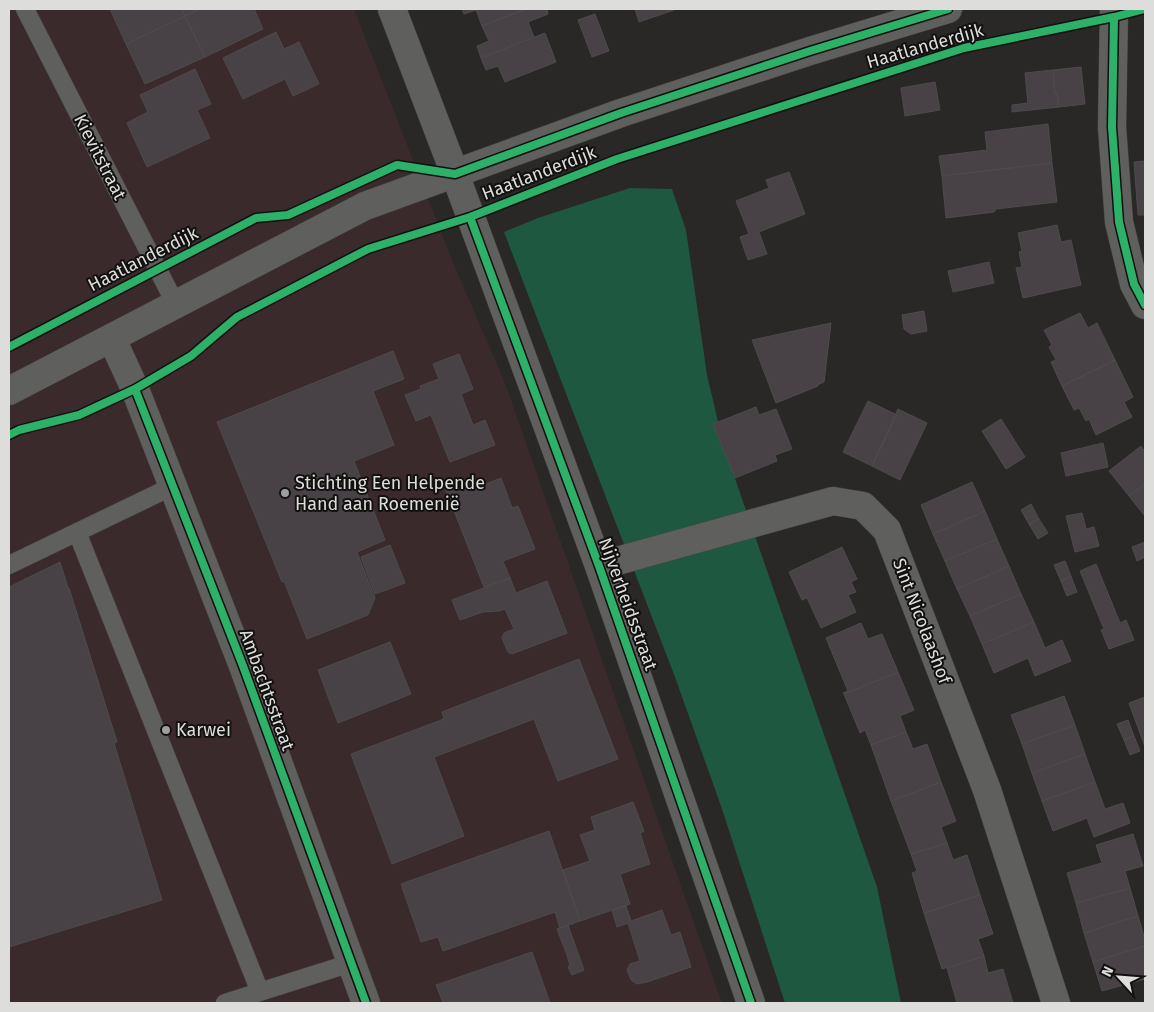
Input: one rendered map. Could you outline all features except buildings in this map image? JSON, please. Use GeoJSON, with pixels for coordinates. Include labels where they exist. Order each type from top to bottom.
{"type":"FeatureCollection","features":[{"type":"Feature","properties":{"kind":"street"},"geometry":{"type":"LineString","coordinates":[[392,9],[454,174]]}},
{"type":"Feature","properties":{"kind":"street","name":"Haatlanderdijk"},"geometry":{"type":"LineString","coordinates":[[9,392],[365,206],[621,113],[800,54],[948,9]]}},
{"type":"Feature","properties":{"kind":"street"},"geometry":{"type":"LineString","coordinates":[[1114,9],[1112,127],[1119,222],[1134,284],[1145,305]]}},
{"type":"Feature","properties":{"kind":"street","name":"Nijverheidsstraat"},"geometry":{"type":"LineString","coordinates":[[454,174],[599,566],[750,1003]]}},
{"type":"Feature","properties":{"kind":"street","name":"Ambachtsstraat"},"geometry":{"type":"LineString","coordinates":[[112,339],[135,389],[243,666],[366,1003]]}},
{"type":"Feature","properties":{"kind":"street","name":"Sint Nicolaashof"},"geometry":{"type":"LineString","coordinates":[[599,566],[833,501],[863,506],[887,530],[987,790],[1056,1003]]}},
{"type":"Feature","properties":{"kind":"lane","name":"Kievitstraat"},"geometry":{"type":"LineString","coordinates":[[25,9],[176,305]]}},
{"type":"Feature","properties":{"kind":"lane"},"geometry":{"type":"LineString","coordinates":[[9,565],[173,486]]}},
{"type":"Feature","properties":{"kind":"lane"},"geometry":{"type":"LineString","coordinates":[[77,532],[260,992]]}},
{"type":"Feature","properties":{"kind":"lane"},"geometry":{"type":"LineString","coordinates":[[225,1003],[351,963]]}},
{"type":"Feature","properties":{"kind":"shaded area"},"geometry":{"type":"Polygon","coordinates":[[[9,9],[354,9],[454,265],[505,383],[722,1003],[9,1003],[9,9]]]}},
{"type":"Feature","properties":{"kind":"green space"},"geometry":{"type":"Polygon","coordinates":[[[630,188],[672,189],[686,230],[707,375],[724,447],[877,887],[901,1003],[785,1003],[721,806],[675,677],[504,232],[538,218],[630,188]]]}},
{"type":"Feature","properties":{"kind":"cycle path"},"geometry":{"type":"LineString","coordinates":[[9,347],[256,218],[288,215],[397,165],[455,174],[621,113],[810,51],[948,9]]}},
{"type":"Feature","properties":{"kind":"cycle path"},"geometry":{"type":"LineString","coordinates":[[9,435],[19,430],[79,415],[135,389],[191,356],[237,317],[368,249],[470,217],[617,159],[964,48],[1145,9]]}},
{"type":"Feature","properties":{"kind":"cycle path"},"geometry":{"type":"LineString","coordinates":[[1114,17],[1112,127],[1119,222],[1134,284],[1145,305]]}},
{"type":"Feature","properties":{"kind":"cycle path"},"geometry":{"type":"LineString","coordinates":[[470,217],[599,566],[751,1003]]}},
{"type":"Feature","properties":{"kind":"cycle path"},"geometry":{"type":"LineString","coordinates":[[135,389],[243,666],[366,1003]]}},
{"type":"Feature","properties":{"kind":"place","name":"Stichting Een Helpende Hand aan Roemenië"},"geometry":{"type":"Point","coordinates":[285,493]}},
{"type":"Feature","properties":{"kind":"place","name":"Karwei"},"geometry":{"type":"Point","coordinates":[166,730]}}]}
